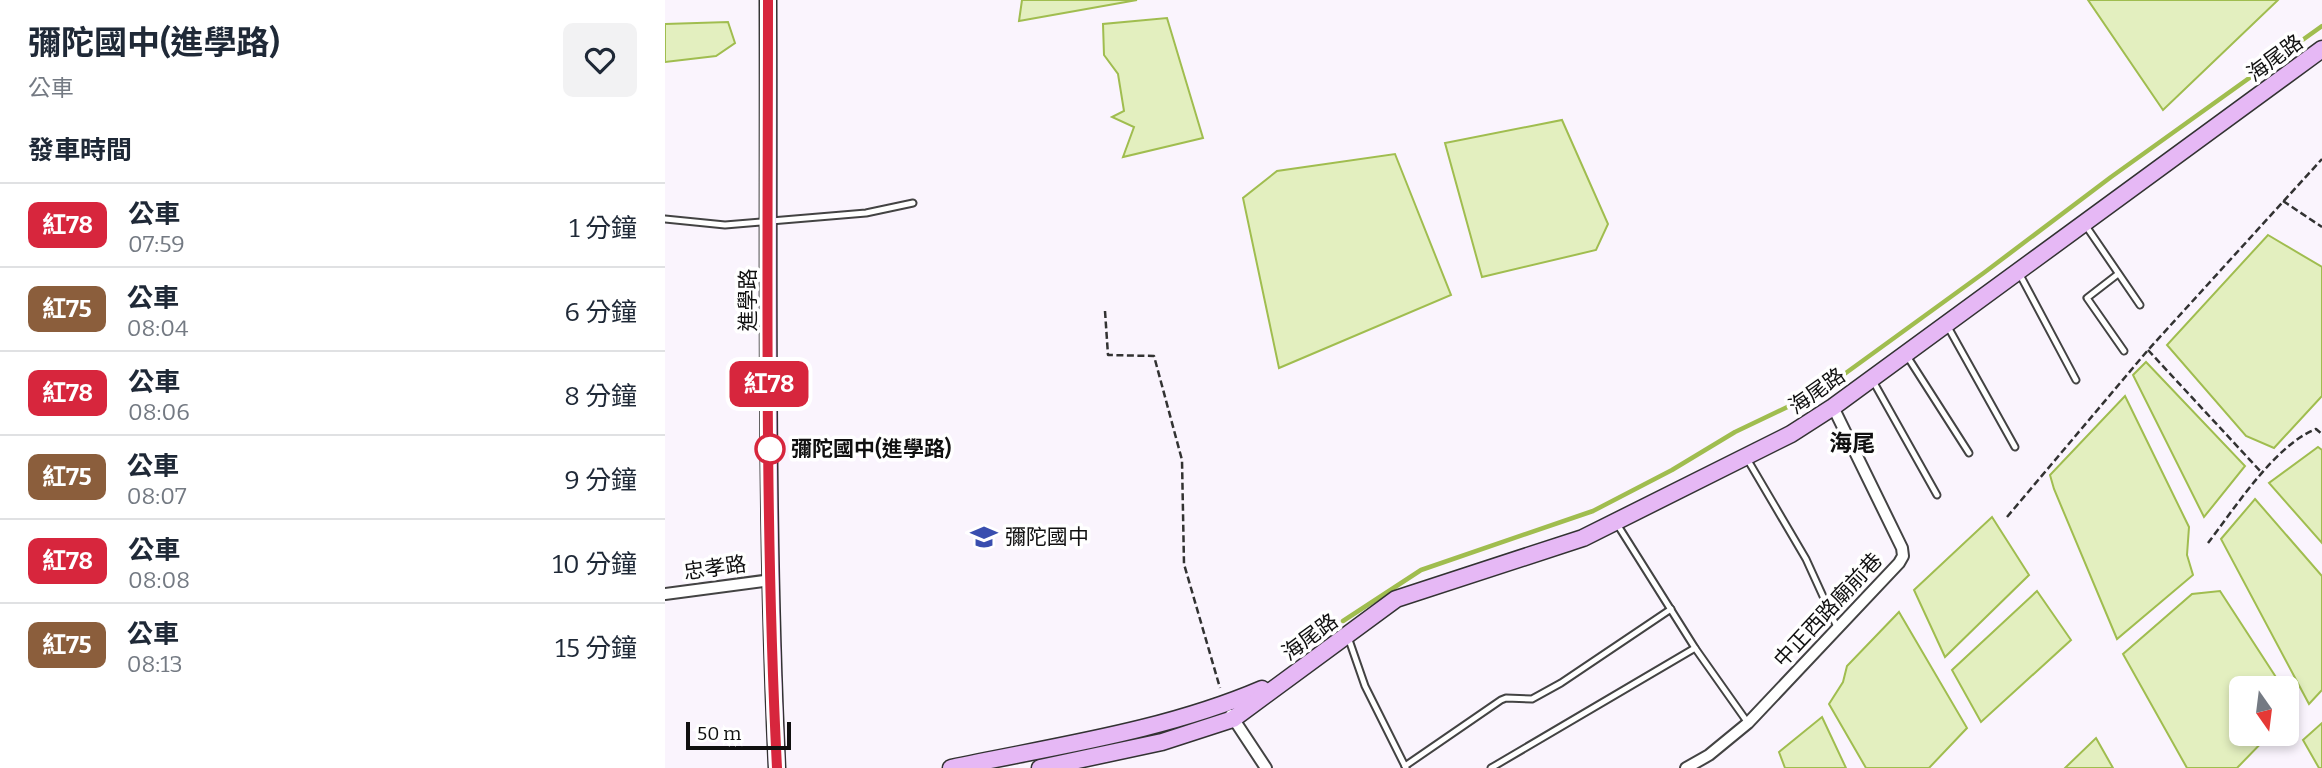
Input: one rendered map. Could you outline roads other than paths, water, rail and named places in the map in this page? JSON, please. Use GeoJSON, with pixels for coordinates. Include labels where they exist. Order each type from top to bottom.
{"type":"FeatureCollection","features":[{"type":"Feature","properties":{"kind":"street","name":"進學路"},"geometry":{"type":"LineString","coordinates":[[768,0],[771,580],[777,768]]}},
{"type":"Feature","properties":{"kind":"street","name":"海尾路"},"geometry":{"type":"LineString","coordinates":[[1040,768],[1162,742],[1229,712],[1287,679],[1396,599],[1583,538],[1791,435],[1906,354],[2322,49]]}},
{"type":"Feature","properties":{"kind":"street","name":"中正西路廟前巷"},"geometry":{"type":"LineString","coordinates":[[1686,768],[1709,755],[1748,723],[1899,564],[1903,556],[1902,548],[1833,407]]}},
{"type":"Feature","properties":{"kind":"street","name":"忠孝路"},"geometry":{"type":"LineString","coordinates":[[665,594],[771,580]]}},
{"type":"Feature","properties":{"kind":"street","name":"海尾路"},"geometry":{"type":"LineString","coordinates":[[951,768],[1162,723],[1229,712]]}},
{"type":"Feature","properties":{"kind":"street"},"geometry":{"type":"LineString","coordinates":[[1229,712],[1266,768]]}},
{"type":"Feature","properties":{"kind":"lane"},"geometry":{"type":"LineString","coordinates":[[665,219],[725,225],[866,213],[913,203]]}},
{"type":"Feature","properties":{"kind":"lane"},"geometry":{"type":"LineString","coordinates":[[2084,223],[2140,305]]}},
{"type":"Feature","properties":{"kind":"lane"},"geometry":{"type":"LineString","coordinates":[[2018,270],[2076,380]]}},
{"type":"Feature","properties":{"kind":"lane"},"geometry":{"type":"LineString","coordinates":[[2118,274],[2087,299],[2124,351]]}},
{"type":"Feature","properties":{"kind":"lane"},"geometry":{"type":"LineString","coordinates":[[1946,324],[2015,447]]}},
{"type":"Feature","properties":{"kind":"lane"},"geometry":{"type":"LineString","coordinates":[[1906,354],[1969,453]]}},
{"type":"Feature","properties":{"kind":"lane"},"geometry":{"type":"LineString","coordinates":[[1872,378],[1937,495]]}},
{"type":"Feature","properties":{"kind":"lane"},"geometry":{"type":"LineString","coordinates":[[1747,457],[1806,559],[1837,629]]}},
{"type":"Feature","properties":{"kind":"lane"},"geometry":{"type":"LineString","coordinates":[[1616,522],[1695,648],[1748,723]]}},
{"type":"Feature","properties":{"kind":"lane"},"geometry":{"type":"LineString","coordinates":[[1348,635],[1365,686],[1406,767],[1501,700],[1532,699],[1561,683],[1671,610]]}},
{"type":"Feature","properties":{"kind":"lane"},"geometry":{"type":"LineString","coordinates":[[1491,768],[1695,648]]}},
{"type":"Feature","properties":{"kind":"waterway"},"geometry":{"type":"LineString","coordinates":[[1343,621],[1421,570],[1593,511],[1672,470],[1735,432],[1821,391],[2111,177],[2322,26]]}},
{"type":"Feature","properties":{"kind":"place","name":"彌陀國中(進學路)"},"geometry":{"type":"Point","coordinates":[770,449]}},
{"type":"Feature","properties":{"kind":"place","name":"彌陀國中"},"geometry":{"type":"Point","coordinates":[984,537]}},
{"type":"Feature","properties":{"kind":"district","name":"海尾"},"geometry":{"type":"Point","coordinates":[1852,443]}}]}
